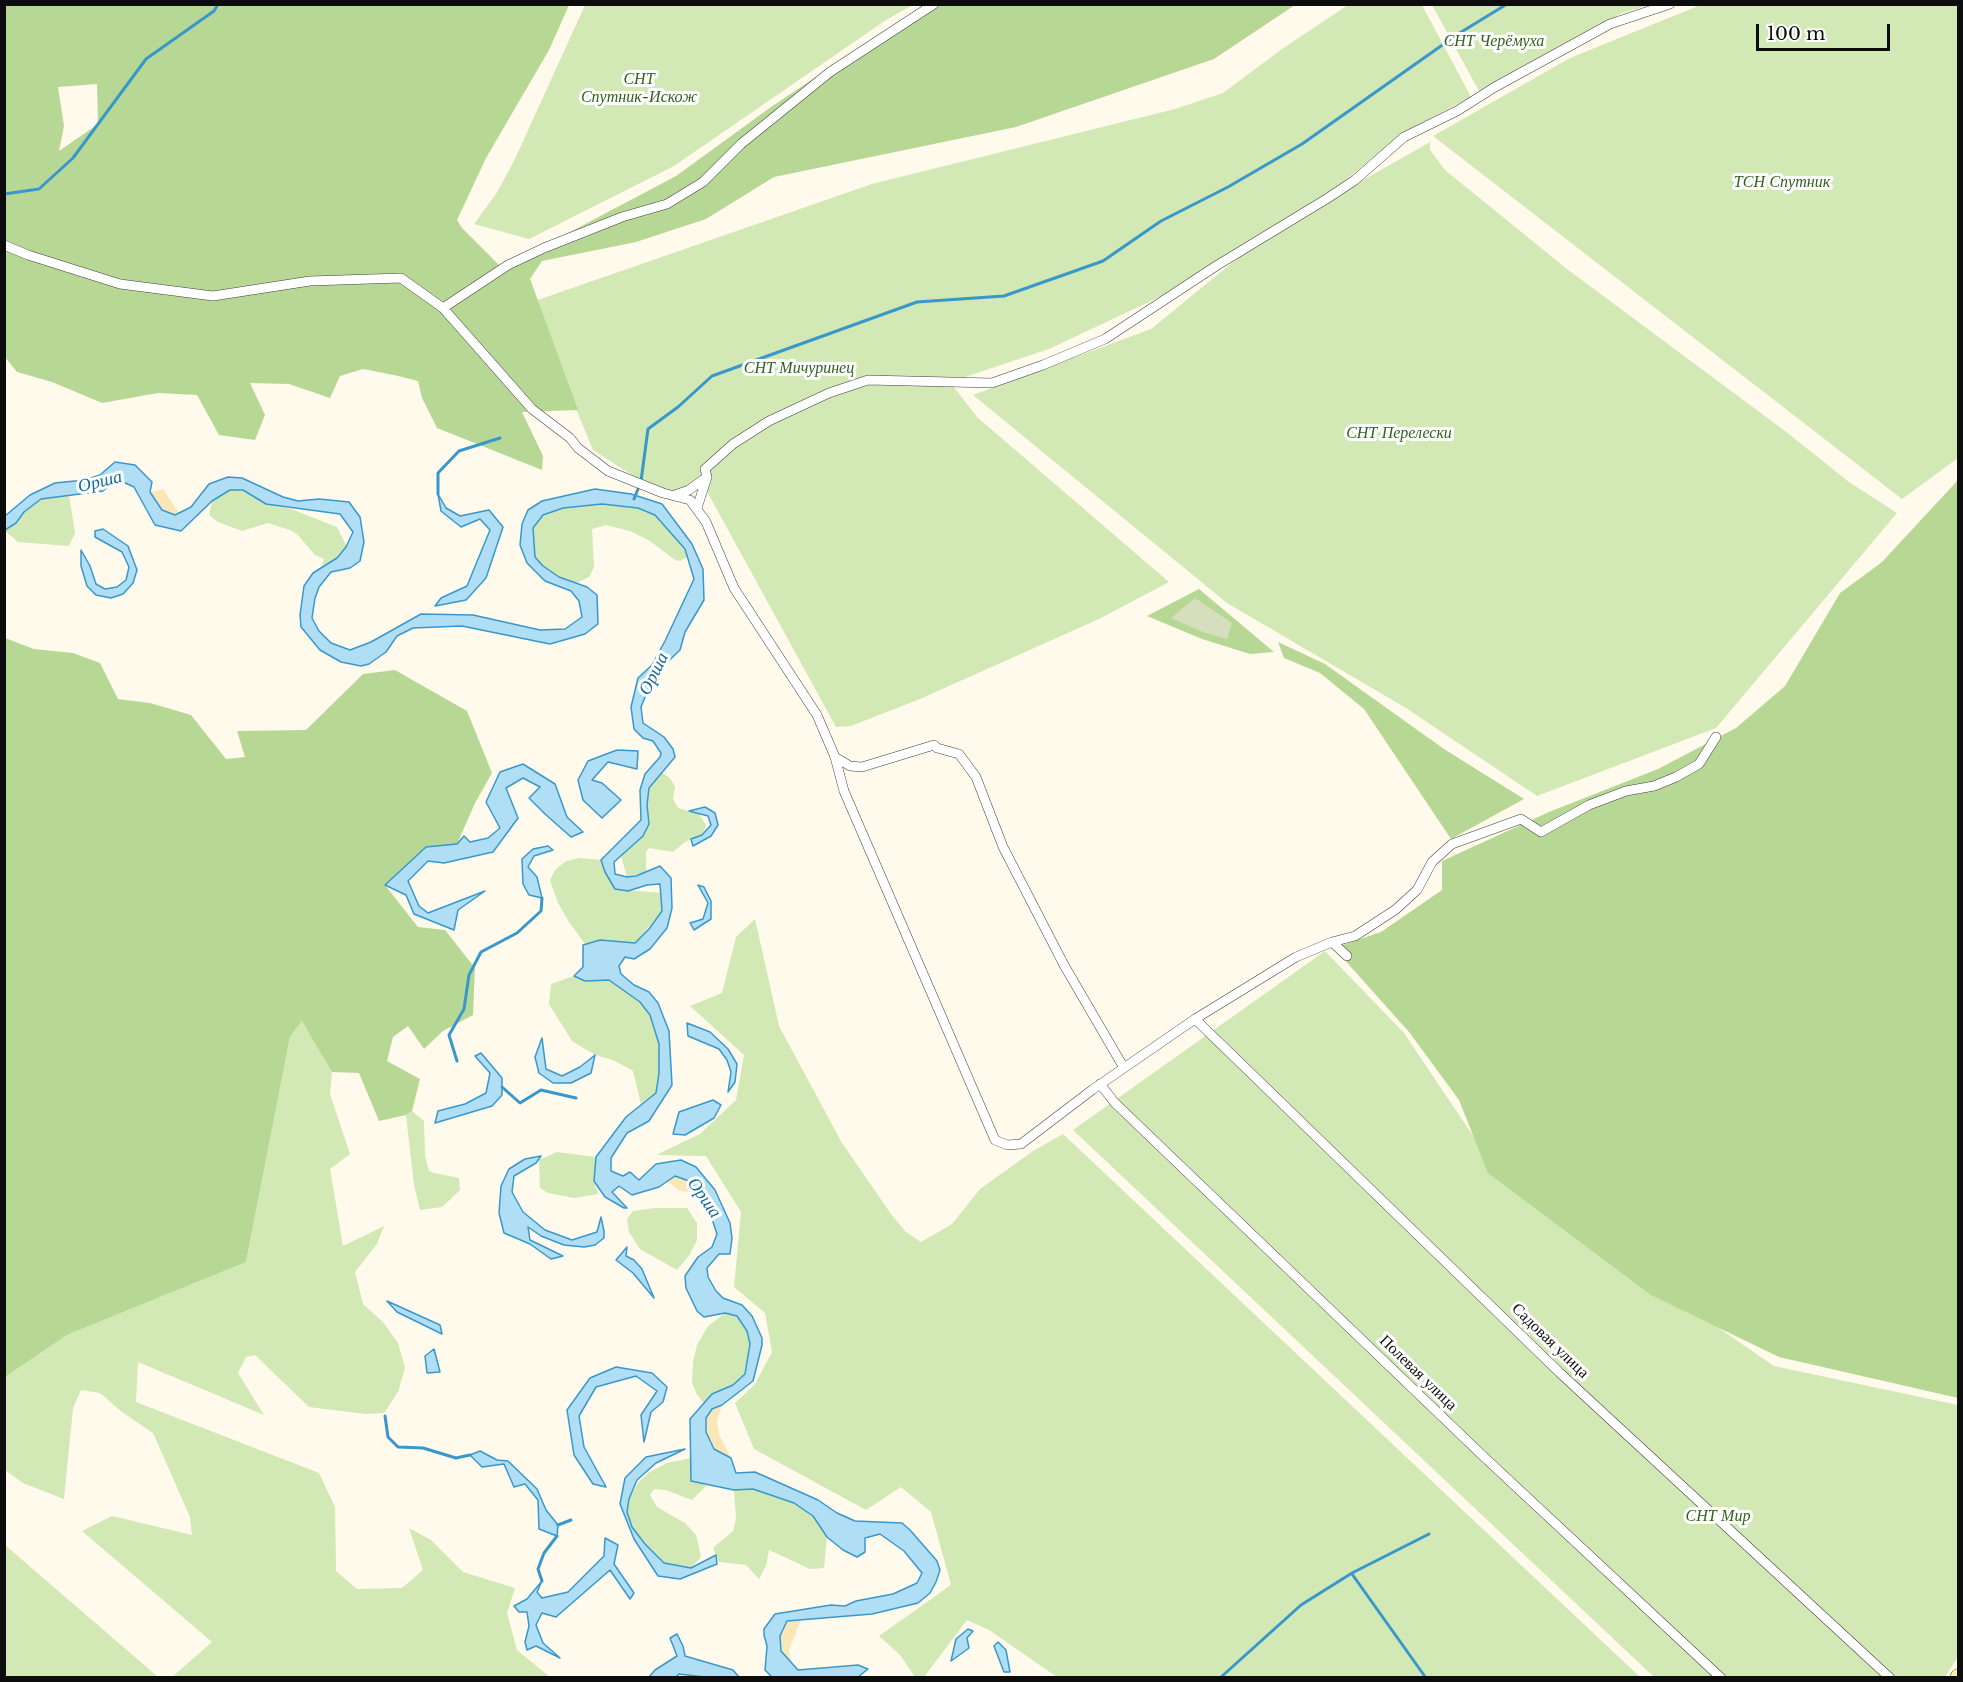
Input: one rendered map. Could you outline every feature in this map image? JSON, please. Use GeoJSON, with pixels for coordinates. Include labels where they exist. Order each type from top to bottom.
{"type":"FeatureCollection","features":[{"type":"Feature","properties":{"kind":"street"},"geometry":{"type":"LineString","coordinates":[[443,308],[508,265],[622,217],[667,204],[703,182],[741,144],[830,72],[934,4]]}},
{"type":"Feature","properties":{"kind":"street"},"geometry":{"type":"LineString","coordinates":[[697,508],[707,477],[705,469],[733,444],[769,421],[829,393],[868,380],[992,382],[1043,365],[1105,339],[1216,266],[1355,180],[1404,137],[1457,111],[1495,87],[1610,24],[1670,4]]}},
{"type":"Feature","properties":{"kind":"street"},"geometry":{"type":"LineString","coordinates":[[4,245],[28,255],[120,284],[213,296],[310,281],[401,278],[443,308],[532,409],[570,438],[578,448],[608,471],[663,493],[690,500],[706,522],[734,588],[817,715],[835,757],[844,791],[995,1140],[1007,1145],[1021,1144],[1100,1084],[1195,1020],[1296,957],[1332,942],[1354,936],[1395,910],[1417,890],[1432,862],[1452,844],[1521,819],[1541,832],[1589,805],[1626,791],[1654,786],[1676,777],[1699,764],[1716,737]]}},
{"type":"Feature","properties":{"kind":"street"},"geometry":{"type":"LineString","coordinates":[[675,495],[689,490],[707,477]]}},
{"type":"Feature","properties":{"kind":"street"},"geometry":{"type":"LineString","coordinates":[[835,757],[850,766],[862,767],[934,745],[959,754],[976,777],[1003,847],[1064,965],[1124,1068]]}},
{"type":"Feature","properties":{"kind":"street"},"geometry":{"type":"LineString","coordinates":[[1332,942],[1347,956]]}},
{"type":"Feature","properties":{"kind":"street","name":"Садовая улица"},"geometry":{"type":"LineString","coordinates":[[1195,1020],[1560,1373],[1890,1677]]}},
{"type":"Feature","properties":{"kind":"street","name":"Полевая улица"},"geometry":{"type":"LineString","coordinates":[[1100,1084],[1115,1103],[1482,1455],[1721,1677]]}},
{"type":"Feature","properties":{"kind":"green space","name":"СНТ Спутник-Искож"},"geometry":{"type":"Polygon","coordinates":[[[585,4],[913,5],[886,20],[674,166],[529,239],[474,224],[496,194],[514,161],[585,4]]]}},
{"type":"Feature","properties":{"kind":"green space","name":"ТСН Спутник"},"geometry":{"type":"Polygon","coordinates":[[[1703,4],[1958,5],[1958,458],[1902,499],[1433,136],[1570,58],[1703,4]]]}},
{"type":"Feature","properties":{"kind":"green space"},"geometry":{"type":"Polygon","coordinates":[[[4,5],[569,5],[549,50],[486,158],[457,220],[462,228],[502,268],[676,176],[771,107],[924,5],[1295,5],[1214,59],[1016,127],[774,177],[706,219],[636,242],[542,261],[530,279],[578,410],[522,412],[543,456],[542,470],[437,428],[422,398],[418,381],[394,375],[363,369],[340,376],[330,398],[289,384],[250,383],[265,415],[255,440],[219,435],[197,395],[158,393],[102,403],[52,382],[17,372],[4,356],[4,5]],[[97,84],[58,87],[64,126],[59,151],[98,124],[97,84]]]}},
{"type":"Feature","properties":{"kind":"green space","name":"СНТ Мичуринец"},"geometry":{"type":"Polygon","coordinates":[[[1348,5],[1422,5],[1471,97],[1401,134],[1329,194],[1172,291],[1049,349],[950,382],[977,417],[1169,582],[1099,619],[920,699],[851,726],[836,727],[704,486],[663,495],[593,450],[532,302],[872,184],[1175,109],[1223,93],[1282,49],[1348,5]]]}},
{"type":"Feature","properties":{"kind":"green space","name":"СНТ Черёмуха"},"geometry":{"type":"Polygon","coordinates":[[[1432,5],[1650,5],[1622,13],[1479,91],[1432,5]]]}},
{"type":"Feature","properties":{"kind":"green space","name":"СНТ Перелески"},"geometry":{"type":"Polygon","coordinates":[[[1430,142],[1430,150],[1445,170],[1567,269],[1785,431],[1849,482],[1897,513],[1716,728],[1537,796],[1406,708],[1227,603],[973,395],[1151,329],[1265,236],[1430,142]]]}},
{"type":"Feature","properties":{"kind":"green space"},"geometry":{"type":"Polygon","coordinates":[[[1958,480],[1958,1398],[1779,1357],[1651,1295],[1488,1173],[1459,1100],[1409,1032],[1334,948],[1381,932],[1442,890],[1442,861],[1549,812],[1658,769],[1736,728],[1785,686],[1840,593],[1882,562],[1958,480]]]}},
{"type":"Feature","properties":{"kind":"green space"},"geometry":{"type":"Polygon","coordinates":[[[230,490],[243,490],[266,504],[291,509],[337,527],[347,547],[337,558],[322,566],[324,559],[315,555],[297,534],[290,530],[268,523],[242,531],[218,522],[209,515],[212,501],[230,490]]]}},
{"type":"Feature","properties":{"kind":"green space"},"geometry":{"type":"Polygon","coordinates":[[[69,495],[75,533],[69,546],[18,542],[5,531],[41,499],[69,495]]]}},
{"type":"Feature","properties":{"kind":"green space"},"geometry":{"type":"Polygon","coordinates":[[[602,504],[638,508],[655,515],[685,549],[687,557],[680,561],[675,560],[650,541],[630,531],[606,525],[592,529],[594,567],[589,577],[577,583],[559,577],[543,566],[535,557],[533,528],[543,515],[563,508],[602,504]]]}},
{"type":"Feature","properties":{"kind":"green space"},"geometry":{"type":"Polygon","coordinates":[[[1199,589],[1274,652],[1250,654],[1202,639],[1147,616],[1199,589]]]}},
{"type":"Feature","properties":{"kind":"green space"},"geometry":{"type":"Polygon","coordinates":[[[1195,598],[1232,623],[1227,639],[1203,632],[1171,618],[1195,598]]]}},
{"type":"Feature","properties":{"kind":"green space"},"geometry":{"type":"Polygon","coordinates":[[[5,638],[34,649],[73,653],[100,663],[118,699],[150,703],[191,715],[226,759],[245,757],[237,731],[306,730],[363,674],[395,670],[467,711],[492,773],[475,803],[457,844],[426,847],[385,885],[418,927],[445,930],[475,968],[473,1015],[443,1031],[424,1049],[408,1026],[393,1037],[387,1061],[420,1079],[412,1111],[406,1115],[379,1121],[359,1073],[332,1072],[302,1021],[290,1037],[246,1262],[67,1335],[5,1377],[5,638]]]}},
{"type":"Feature","properties":{"kind":"green space"},"geometry":{"type":"Polygon","coordinates":[[[1278,642],[1325,664],[1444,749],[1524,799],[1451,839],[1364,709],[1320,673],[1284,658],[1278,642]]]}},
{"type":"Feature","properties":{"kind":"green space"},"geometry":{"type":"Polygon","coordinates":[[[661,772],[670,778],[675,787],[673,799],[678,808],[699,814],[706,825],[702,835],[685,842],[673,852],[649,848],[646,852],[646,872],[627,877],[621,856],[643,836],[649,824],[647,805],[649,788],[661,772]]]}},
{"type":"Feature","properties":{"kind":"green space"},"geometry":{"type":"Polygon","coordinates":[[[580,858],[601,860],[615,889],[661,893],[662,911],[635,943],[600,940],[585,944],[569,922],[558,903],[550,880],[555,870],[566,861],[580,858]]]}},
{"type":"Feature","properties":{"kind":"green space"},"geometry":{"type":"Polygon","coordinates":[[[755,919],[779,1026],[842,1143],[906,1232],[921,1242],[952,1224],[980,1189],[1033,1151],[1063,1134],[1640,1677],[1057,1677],[989,1630],[967,1620],[924,1677],[915,1677],[900,1655],[879,1636],[951,1585],[931,1512],[901,1487],[866,1510],[754,1449],[735,1403],[755,1384],[772,1352],[765,1313],[734,1287],[741,1212],[706,1156],[656,1155],[700,1134],[736,1100],[744,1055],[690,1006],[722,993],[736,937],[755,919]]]}},
{"type":"Feature","properties":{"kind":"green space","name":"СНТ Мир"},"geometry":{"type":"Polygon","coordinates":[[[1325,951],[1404,1033],[1502,1179],[1774,1366],[1958,1405],[1958,1657],[1945,1677],[1654,1677],[1073,1130],[1325,951]]]}},
{"type":"Feature","properties":{"kind":"green space"},"geometry":{"type":"Polygon","coordinates":[[[574,976],[585,981],[609,980],[640,1002],[650,1015],[659,1044],[659,1073],[656,1093],[641,1104],[633,1071],[613,1060],[595,1055],[572,1041],[549,1004],[551,984],[574,976]]]}},
{"type":"Feature","properties":{"kind":"green space"},"geometry":{"type":"Polygon","coordinates":[[[303,1020],[332,1072],[330,1094],[350,1154],[330,1169],[343,1246],[384,1226],[377,1244],[355,1272],[363,1304],[383,1322],[398,1343],[405,1368],[398,1392],[384,1413],[366,1414],[309,1407],[255,1355],[246,1357],[238,1373],[264,1415],[138,1362],[136,1402],[319,1473],[335,1507],[336,1571],[357,1589],[402,1588],[423,1570],[409,1528],[431,1540],[463,1572],[515,1588],[507,1613],[517,1650],[550,1677],[172,1677],[212,1642],[82,1531],[112,1516],[192,1535],[190,1517],[153,1433],[122,1412],[100,1393],[81,1390],[73,1408],[64,1499],[23,1483],[5,1470],[5,1377],[67,1335],[246,1262],[290,1037],[303,1020]]]}},
{"type":"Feature","properties":{"kind":"green space"},"geometry":{"type":"Polygon","coordinates":[[[412,1111],[424,1121],[425,1156],[429,1171],[459,1178],[460,1190],[442,1207],[420,1210],[414,1185],[406,1115],[412,1111]]]}},
{"type":"Feature","properties":{"kind":"green space"},"geometry":{"type":"Polygon","coordinates":[[[557,1152],[596,1157],[594,1181],[598,1194],[574,1198],[548,1193],[540,1188],[539,1160],[557,1152]]]}},
{"type":"Feature","properties":{"kind":"green space"},"geometry":{"type":"Polygon","coordinates":[[[687,1208],[697,1223],[697,1240],[690,1254],[677,1270],[640,1249],[629,1232],[627,1219],[633,1211],[687,1208]]]}},
{"type":"Feature","properties":{"kind":"green space"},"geometry":{"type":"Polygon","coordinates":[[[725,1313],[737,1316],[747,1331],[750,1344],[745,1374],[733,1385],[712,1394],[704,1403],[697,1395],[692,1382],[693,1362],[697,1345],[708,1326],[725,1313]]]}},
{"type":"Feature","properties":{"kind":"green space"},"geometry":{"type":"Polygon","coordinates":[[[691,1458],[691,1480],[707,1485],[692,1500],[666,1490],[654,1489],[650,1495],[657,1507],[685,1523],[696,1535],[701,1557],[691,1568],[664,1563],[632,1527],[627,1512],[629,1499],[638,1483],[648,1473],[667,1463],[691,1458]]]}},
{"type":"Feature","properties":{"kind":"green space"},"geometry":{"type":"Polygon","coordinates":[[[753,1489],[794,1503],[813,1516],[827,1537],[824,1568],[810,1569],[769,1550],[766,1566],[759,1579],[746,1565],[719,1562],[713,1548],[733,1531],[736,1518],[734,1490],[753,1489]]]}},
{"type":"Feature","properties":{"kind":"green space"},"geometry":{"type":"Polygon","coordinates":[[[5,1545],[158,1677],[5,1677],[5,1545]]]}},
{"type":"Feature","properties":{"kind":"sand"},"geometry":{"type":"Polygon","coordinates":[[[163,489],[179,513],[175,515],[163,510],[150,492],[163,489]]]}},
{"type":"Feature","properties":{"kind":"sand"},"geometry":{"type":"Polygon","coordinates":[[[675,1175],[689,1181],[699,1190],[680,1191],[667,1181],[675,1175]]]}},
{"type":"Feature","properties":{"kind":"sand"},"geometry":{"type":"Polygon","coordinates":[[[722,1405],[717,1421],[719,1434],[731,1458],[715,1449],[706,1432],[706,1419],[712,1409],[722,1405]]]}},
{"type":"Feature","properties":{"kind":"sand"},"geometry":{"type":"Polygon","coordinates":[[[787,1620],[801,1620],[789,1650],[791,1662],[782,1651],[780,1636],[787,1620]]]}},
{"type":"Feature","properties":{"kind":"water","name":"Орша"},"geometry":{"type":"Polygon","coordinates":[[[115,462],[135,465],[152,482],[150,492],[162,510],[175,515],[191,507],[209,484],[228,477],[242,478],[283,497],[298,501],[319,499],[349,502],[360,517],[364,542],[360,561],[350,568],[331,572],[319,587],[312,618],[319,631],[331,643],[350,650],[371,642],[421,614],[473,615],[540,630],[565,629],[582,617],[579,601],[571,591],[545,581],[527,563],[520,545],[522,524],[528,510],[542,501],[595,489],[631,494],[662,504],[692,544],[703,569],[704,600],[685,632],[680,650],[654,675],[641,707],[643,723],[664,737],[673,749],[675,757],[649,788],[647,805],[649,824],[643,836],[614,862],[615,874],[627,877],[636,876],[660,866],[671,878],[672,908],[667,928],[650,949],[634,959],[625,957],[619,966],[621,974],[634,985],[649,992],[658,1003],[669,1031],[672,1085],[649,1121],[627,1133],[611,1158],[611,1171],[623,1176],[630,1172],[639,1180],[656,1164],[681,1160],[696,1167],[715,1190],[730,1223],[732,1238],[730,1254],[719,1254],[707,1268],[708,1277],[723,1298],[742,1305],[752,1316],[762,1338],[762,1345],[753,1381],[722,1405],[712,1409],[706,1418],[706,1432],[714,1449],[731,1458],[736,1473],[755,1472],[818,1500],[837,1513],[855,1521],[902,1523],[937,1561],[940,1570],[936,1582],[930,1593],[918,1603],[872,1614],[787,1621],[780,1636],[781,1651],[798,1670],[858,1665],[868,1669],[858,1677],[772,1677],[765,1670],[767,1646],[764,1629],[775,1614],[831,1605],[845,1606],[856,1601],[893,1594],[917,1583],[922,1573],[904,1551],[880,1534],[865,1538],[865,1552],[857,1557],[843,1550],[827,1537],[813,1516],[794,1503],[753,1489],[734,1490],[691,1481],[690,1419],[712,1394],[733,1385],[745,1374],[750,1344],[747,1331],[737,1316],[725,1313],[704,1317],[697,1311],[686,1288],[685,1276],[698,1257],[712,1247],[717,1234],[699,1190],[689,1181],[675,1176],[659,1187],[632,1195],[619,1186],[612,1192],[627,1208],[624,1208],[605,1197],[594,1181],[596,1157],[626,1117],[656,1093],[659,1044],[650,1015],[640,1002],[609,980],[585,981],[574,976],[583,967],[583,945],[600,940],[635,943],[662,911],[660,884],[647,885],[628,891],[615,889],[601,860],[641,820],[640,790],[645,774],[660,757],[661,753],[653,741],[643,738],[634,729],[631,707],[638,678],[652,665],[694,579],[685,549],[655,515],[638,508],[602,504],[563,508],[543,515],[533,528],[535,557],[559,577],[587,587],[597,595],[598,624],[585,634],[550,644],[462,626],[413,628],[397,636],[386,652],[369,664],[361,666],[341,662],[320,650],[301,627],[300,615],[304,586],[313,573],[337,558],[346,547],[353,532],[340,514],[266,504],[243,490],[230,490],[212,501],[181,531],[155,525],[134,487],[121,481],[115,481],[103,491],[41,499],[24,512],[16,523],[5,530],[5,516],[30,495],[55,483],[85,480],[100,475],[115,462]]]}},
{"type":"Feature","properties":{"kind":"water"},"geometry":{"type":"Polygon","coordinates":[[[438,494],[446,508],[460,516],[489,510],[503,527],[486,578],[466,600],[435,606],[441,598],[467,586],[490,530],[480,519],[461,527],[441,511],[438,494]]]}},
{"type":"Feature","properties":{"kind":"water"},"geometry":{"type":"Polygon","coordinates":[[[103,529],[128,546],[137,570],[133,583],[123,594],[111,598],[96,595],[87,586],[81,566],[81,550],[96,584],[105,589],[117,587],[126,580],[129,567],[122,552],[95,537],[95,531],[103,529]]]}},
{"type":"Feature","properties":{"kind":"water"},"geometry":{"type":"Polygon","coordinates":[[[617,750],[638,751],[637,769],[608,762],[592,780],[602,783],[621,800],[602,818],[583,800],[578,780],[588,761],[617,750]]]}},
{"type":"Feature","properties":{"kind":"water"},"geometry":{"type":"Polygon","coordinates":[[[523,764],[555,784],[567,817],[583,832],[571,837],[545,814],[529,798],[540,787],[523,778],[506,788],[518,818],[493,852],[444,863],[428,861],[408,881],[419,906],[428,913],[485,891],[458,910],[454,930],[414,914],[406,895],[385,885],[426,847],[457,844],[464,836],[470,842],[488,838],[500,828],[486,802],[500,772],[523,764]]]}},
{"type":"Feature","properties":{"kind":"water"},"geometry":{"type":"Polygon","coordinates":[[[705,807],[715,813],[718,825],[711,836],[693,846],[691,839],[702,835],[711,825],[708,816],[689,811],[705,807]]]}},
{"type":"Feature","properties":{"kind":"water"},"geometry":{"type":"Polygon","coordinates":[[[548,846],[553,850],[534,856],[528,867],[537,877],[542,898],[529,895],[523,884],[522,859],[533,849],[548,846]]]}},
{"type":"Feature","properties":{"kind":"water"},"geometry":{"type":"Polygon","coordinates":[[[698,885],[704,887],[711,901],[711,919],[694,930],[690,923],[703,919],[708,903],[698,885]]]}},
{"type":"Feature","properties":{"kind":"water"},"geometry":{"type":"Polygon","coordinates":[[[687,1023],[710,1032],[728,1049],[737,1064],[735,1082],[728,1092],[731,1072],[727,1060],[719,1049],[688,1036],[687,1023]]]}},
{"type":"Feature","properties":{"kind":"water"},"geometry":{"type":"Polygon","coordinates":[[[542,1038],[546,1069],[562,1076],[580,1067],[595,1055],[591,1073],[571,1083],[553,1083],[539,1073],[535,1057],[542,1038]]]}},
{"type":"Feature","properties":{"kind":"water"},"geometry":{"type":"Polygon","coordinates":[[[481,1053],[502,1078],[502,1095],[492,1106],[435,1123],[438,1111],[465,1104],[486,1093],[490,1073],[475,1056],[481,1053]]]}},
{"type":"Feature","properties":{"kind":"water"},"geometry":{"type":"Polygon","coordinates":[[[713,1100],[721,1105],[714,1118],[685,1135],[673,1134],[679,1112],[713,1100]]]}},
{"type":"Feature","properties":{"kind":"water"},"geometry":{"type":"Polygon","coordinates":[[[541,1156],[536,1163],[514,1176],[512,1192],[523,1212],[545,1230],[572,1240],[597,1232],[601,1217],[604,1238],[595,1245],[584,1247],[564,1245],[541,1236],[528,1227],[530,1240],[563,1256],[551,1259],[530,1244],[504,1233],[499,1213],[501,1186],[509,1169],[525,1159],[541,1156]]]}},
{"type":"Feature","properties":{"kind":"water"},"geometry":{"type":"Polygon","coordinates":[[[627,1247],[626,1256],[634,1260],[642,1269],[654,1298],[633,1273],[616,1260],[627,1247]]]}},
{"type":"Feature","properties":{"kind":"water"},"geometry":{"type":"Polygon","coordinates":[[[387,1301],[440,1325],[442,1334],[397,1312],[387,1301]]]}},
{"type":"Feature","properties":{"kind":"water"},"geometry":{"type":"Polygon","coordinates":[[[434,1349],[440,1372],[427,1373],[425,1356],[434,1349]]]}},
{"type":"Feature","properties":{"kind":"water"},"geometry":{"type":"Polygon","coordinates":[[[616,1367],[652,1373],[667,1387],[663,1402],[651,1412],[644,1442],[641,1415],[657,1391],[636,1376],[596,1387],[579,1416],[584,1447],[606,1487],[593,1484],[574,1455],[567,1410],[590,1378],[616,1367]]]}},
{"type":"Feature","properties":{"kind":"water"},"geometry":{"type":"Polygon","coordinates":[[[685,1449],[656,1463],[637,1480],[629,1499],[627,1512],[632,1527],[664,1563],[691,1568],[716,1555],[717,1564],[680,1579],[658,1576],[634,1539],[620,1504],[625,1478],[646,1457],[685,1449]]]}},
{"type":"Feature","properties":{"kind":"water"},"geometry":{"type":"Polygon","coordinates":[[[480,1451],[497,1460],[508,1461],[537,1489],[546,1510],[558,1525],[557,1536],[539,1529],[538,1500],[525,1484],[514,1487],[504,1464],[482,1467],[470,1455],[480,1451]]]}},
{"type":"Feature","properties":{"kind":"water"},"geometry":{"type":"Polygon","coordinates":[[[605,1538],[618,1545],[614,1564],[634,1593],[630,1599],[610,1570],[556,1617],[542,1613],[536,1625],[543,1643],[560,1658],[536,1646],[527,1650],[525,1642],[529,1626],[527,1612],[519,1612],[514,1606],[527,1599],[542,1581],[537,1592],[542,1598],[568,1592],[604,1556],[605,1538]]]}},
{"type":"Feature","properties":{"kind":"water"},"geometry":{"type":"Polygon","coordinates":[[[968,1629],[973,1631],[967,1638],[969,1648],[951,1661],[956,1639],[968,1629]]]}},
{"type":"Feature","properties":{"kind":"water"},"geometry":{"type":"Polygon","coordinates":[[[677,1634],[685,1656],[733,1670],[739,1677],[679,1674],[676,1677],[649,1677],[655,1670],[677,1656],[670,1638],[677,1634]]]}},
{"type":"Feature","properties":{"kind":"water"},"geometry":{"type":"Polygon","coordinates":[[[998,1642],[1006,1650],[1010,1672],[1004,1672],[994,1646],[998,1642]]]}},
{"type":"Feature","properties":{"kind":"waterway"},"geometry":{"type":"LineString","coordinates":[[4,194],[39,189],[73,158],[146,59],[214,11],[218,4]]}},
{"type":"Feature","properties":{"kind":"waterway"},"geometry":{"type":"LineString","coordinates":[[641,481],[648,429],[678,407],[712,376],[917,302],[1004,296],[1103,261],[1161,221],[1228,187],[1302,144],[1458,34],[1507,4]]}},
{"type":"Feature","properties":{"kind":"waterway"},"geometry":{"type":"LineString","coordinates":[[438,494],[438,473],[459,451],[500,438]]}},
{"type":"Feature","properties":{"kind":"waterway"},"geometry":{"type":"LineString","coordinates":[[634,499],[638,489]]}},
{"type":"Feature","properties":{"kind":"waterway"},"geometry":{"type":"LineString","coordinates":[[457,1061],[449,1035],[464,1009],[469,975],[481,952],[517,933],[541,911],[542,898]]}},
{"type":"Feature","properties":{"kind":"waterway"},"geometry":{"type":"LineString","coordinates":[[502,1087],[520,1103],[541,1090],[576,1098]]}},
{"type":"Feature","properties":{"kind":"waterway"},"geometry":{"type":"LineString","coordinates":[[385,1416],[388,1437],[398,1447],[423,1448],[456,1458],[470,1455]]}},
{"type":"Feature","properties":{"kind":"waterway"},"geometry":{"type":"LineString","coordinates":[[558,1525],[571,1520]]}},
{"type":"Feature","properties":{"kind":"waterway"},"geometry":{"type":"LineString","coordinates":[[1220,1678],[1301,1605],[1352,1573],[1429,1534]]}},
{"type":"Feature","properties":{"kind":"waterway"},"geometry":{"type":"LineString","coordinates":[[542,1581],[538,1569],[544,1553],[557,1536]]}},
{"type":"Feature","properties":{"kind":"waterway"},"geometry":{"type":"LineString","coordinates":[[1352,1574],[1426,1678]]}}]}
